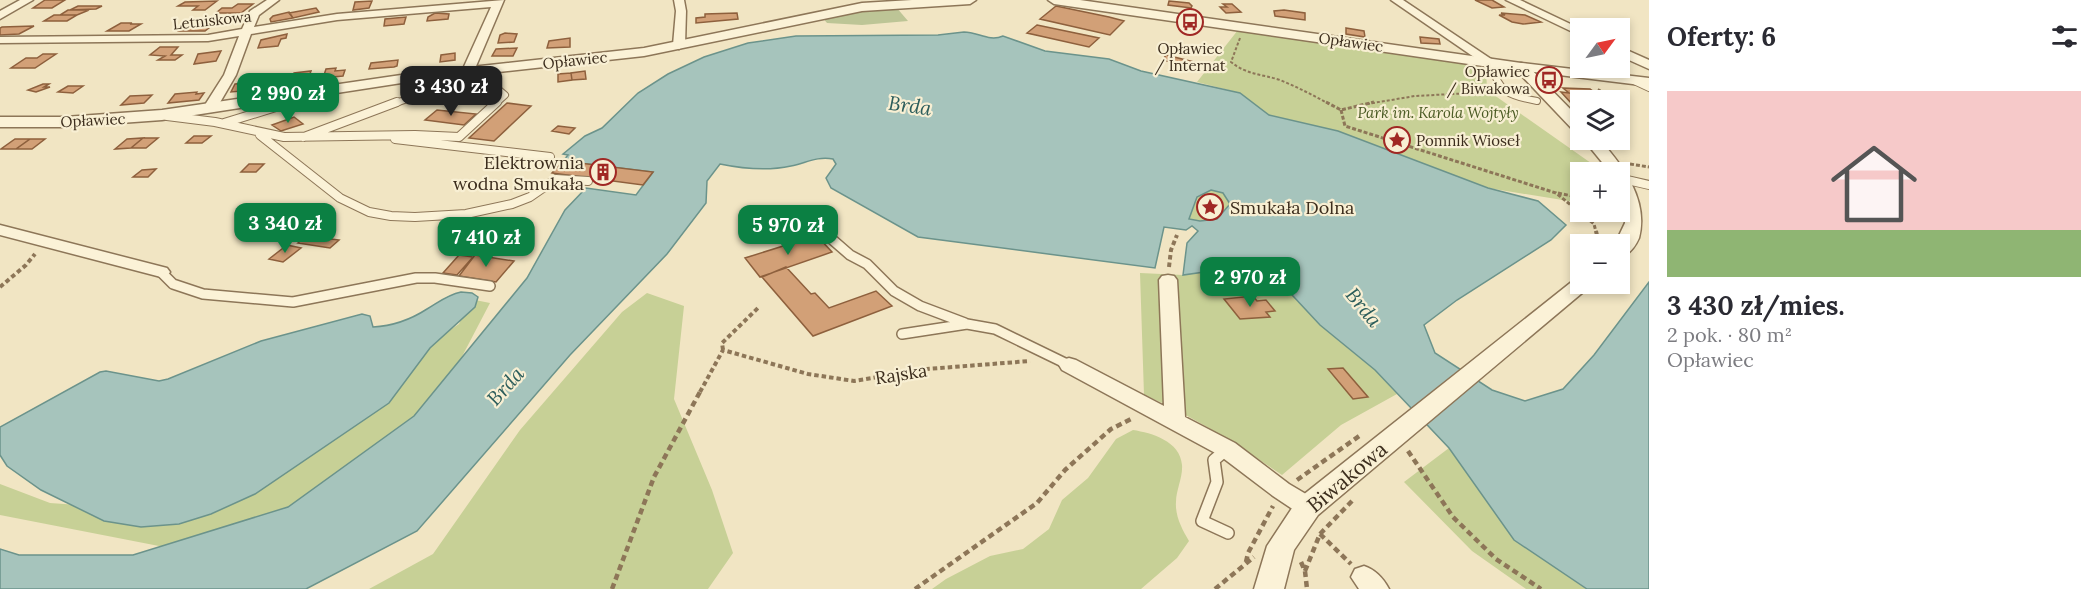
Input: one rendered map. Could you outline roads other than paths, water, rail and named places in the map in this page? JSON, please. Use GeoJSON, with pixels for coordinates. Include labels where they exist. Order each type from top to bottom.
{"type":"FeatureCollection","features":[{"type":"Feature","properties":{"kind":"street"},"geometry":{"type":"LineString","coordinates":[[0,16],[28,0]]}},
{"type":"Feature","properties":{"kind":"street"},"geometry":{"type":"LineString","coordinates":[[210,108],[230,75],[254,14],[274,0]]}},
{"type":"Feature","properties":{"kind":"street"},"geometry":{"type":"LineString","coordinates":[[679,0],[681,21],[679,45]]}},
{"type":"Feature","properties":{"kind":"street","name":"Opławiec"},"geometry":{"type":"LineString","coordinates":[[0,122],[75,121],[162,115],[380,82],[624,55],[868,3],[970,0]]}},
{"type":"Feature","properties":{"kind":"street","name":"Opławiec"},"geometry":{"type":"LineString","coordinates":[[1054,0],[1491,63],[1649,82]]}},
{"type":"Feature","properties":{"kind":"street"},"geometry":{"type":"LineString","coordinates":[[1396,0],[1491,63]]}},
{"type":"Feature","properties":{"kind":"street"},"geometry":{"type":"LineString","coordinates":[[1511,0],[1570,28]]}},
{"type":"Feature","properties":{"kind":"street"},"geometry":{"type":"LineString","coordinates":[[468,71],[498,1]]}},
{"type":"Feature","properties":{"kind":"street","name":"Letniskowa"},"geometry":{"type":"LineString","coordinates":[[0,40],[208,38],[337,17],[498,1]]}},
{"type":"Feature","properties":{"kind":"street"},"geometry":{"type":"LineString","coordinates":[[1630,56],[1649,65]]}},
{"type":"Feature","properties":{"kind":"street"},"geometry":{"type":"LineString","coordinates":[[1521,67],[1570,118]]}},
{"type":"Feature","properties":{"kind":"street"},"geometry":{"type":"LineString","coordinates":[[1600,150],[1610,162]]}},
{"type":"Feature","properties":{"kind":"street"},"geometry":{"type":"LineString","coordinates":[[1630,192],[1633,198],[1635,219],[1630,237]]}},
{"type":"Feature","properties":{"kind":"street"},"geometry":{"type":"LineString","coordinates":[[0,230],[160,272]]}},
{"type":"Feature","properties":{"kind":"street"},"geometry":{"type":"LineString","coordinates":[[1166,415],[1168,280]]}},
{"type":"Feature","properties":{"kind":"street","name":"Biwakowa"},"geometry":{"type":"LineString","coordinates":[[1269,589],[1281,546],[1308,507],[1406,446],[1499,353],[1570,293]]}},
{"type":"Feature","properties":{"kind":"street"},"geometry":{"type":"LineString","coordinates":[[1069,365],[1227,449],[1281,490],[1308,507]]}},
{"type":"Feature","properties":{"kind":"lane"},"geometry":{"type":"LineString","coordinates":[[1491,63],[1497,85],[1503,91],[1520,98],[1538,100]]}},
{"type":"Feature","properties":{"kind":"lane"},"geometry":{"type":"LineString","coordinates":[[1634,81],[1649,88]]}},
{"type":"Feature","properties":{"kind":"lane"},"geometry":{"type":"LineString","coordinates":[[162,115],[224,123],[260,135],[304,136],[421,134],[459,137],[505,94],[491,82],[453,83],[304,136]]}},
{"type":"Feature","properties":{"kind":"lane"},"geometry":{"type":"LineString","coordinates":[[224,123],[293,102]]}},
{"type":"Feature","properties":{"kind":"lane"},"geometry":{"type":"LineString","coordinates":[[260,135],[352,205],[395,215],[423,217],[478,212],[529,198],[556,179],[588,181]]}},
{"type":"Feature","properties":{"kind":"lane"},"geometry":{"type":"LineString","coordinates":[[378,135],[549,157]]}},
{"type":"Feature","properties":{"kind":"lane"},"geometry":{"type":"LineString","coordinates":[[1630,178],[1649,185]]}},
{"type":"Feature","properties":{"kind":"lane"},"geometry":{"type":"LineString","coordinates":[[827,235],[850,255],[867,264],[894,291],[920,306],[967,324],[995,329],[1069,365]]}},
{"type":"Feature","properties":{"kind":"lane"},"geometry":{"type":"LineString","coordinates":[[160,272],[173,284],[203,294],[293,302],[416,278],[435,278],[490,286]]}},
{"type":"Feature","properties":{"kind":"lane"},"geometry":{"type":"LineString","coordinates":[[902,334],[967,324]]}},
{"type":"Feature","properties":{"kind":"lane"},"geometry":{"type":"LineString","coordinates":[[1227,449],[1214,460],[1217,482],[1202,521],[1228,533]]}},
{"type":"Feature","properties":{"kind":"water","name":"Brda"},"geometry":{"type":"Polygon","coordinates":[[[969,32],[993,38],[1003,36],[1045,51],[1109,59],[1141,71],[1240,93],[1269,115],[1338,131],[1488,188],[1538,201],[1566,225],[1551,240],[1457,300],[1424,325],[1435,353],[1492,390],[1525,401],[1563,389],[1594,355],[1649,282],[1649,589],[1587,589],[1514,540],[1449,448],[1375,370],[1320,325],[1279,281],[1232,268],[1183,275],[1187,243],[1198,231],[1192,226],[1186,230],[1164,227],[1155,268],[918,237],[831,188],[826,178],[836,164],[833,159],[827,158],[765,169],[720,164],[707,181],[706,203],[667,254],[570,355],[417,531],[306,589],[0,589],[0,549],[19,555],[133,555],[288,507],[414,416],[527,278],[565,210],[586,188],[636,195],[653,172],[563,161],[568,155],[563,154],[585,136],[602,128],[638,93],[668,74],[704,57],[748,43],[796,36],[938,35],[969,32]],[[1211,190],[1197,197],[1189,219],[1200,221],[1217,219],[1230,204],[1223,193],[1211,190]]]}},
{"type":"Feature","properties":{"kind":"water"},"geometry":{"type":"Polygon","coordinates":[[[461,292],[472,293],[478,297],[475,307],[430,348],[389,403],[255,494],[211,514],[179,524],[141,527],[104,521],[41,490],[7,466],[0,455],[0,427],[100,372],[106,371],[159,381],[261,341],[362,314],[370,316],[373,327],[401,322],[461,292]]]}},
{"type":"Feature","properties":{"kind":"place","name":"Opławiec / Internat"},"geometry":{"type":"Point","coordinates":[1190,22]}},
{"type":"Feature","properties":{"kind":"place","name":"Opławiec / Biwakowa"},"geometry":{"type":"Point","coordinates":[1549,80]}},
{"type":"Feature","properties":{"kind":"place","name":"Pomnik Wioseł"},"geometry":{"type":"Point","coordinates":[1397,140]}},
{"type":"Feature","properties":{"kind":"place","name":"Elektrownia wodna Smukała"},"geometry":{"type":"Point","coordinates":[603,172]}},
{"type":"Feature","properties":{"kind":"place","name":"Smukała Dolna"},"geometry":{"type":"Point","coordinates":[1210,207]}},
{"type":"Feature","properties":{"kind":"park label","name":"Park im. Karola Wojtyły"},"geometry":{"type":"Point","coordinates":[1438,112]}}]}
